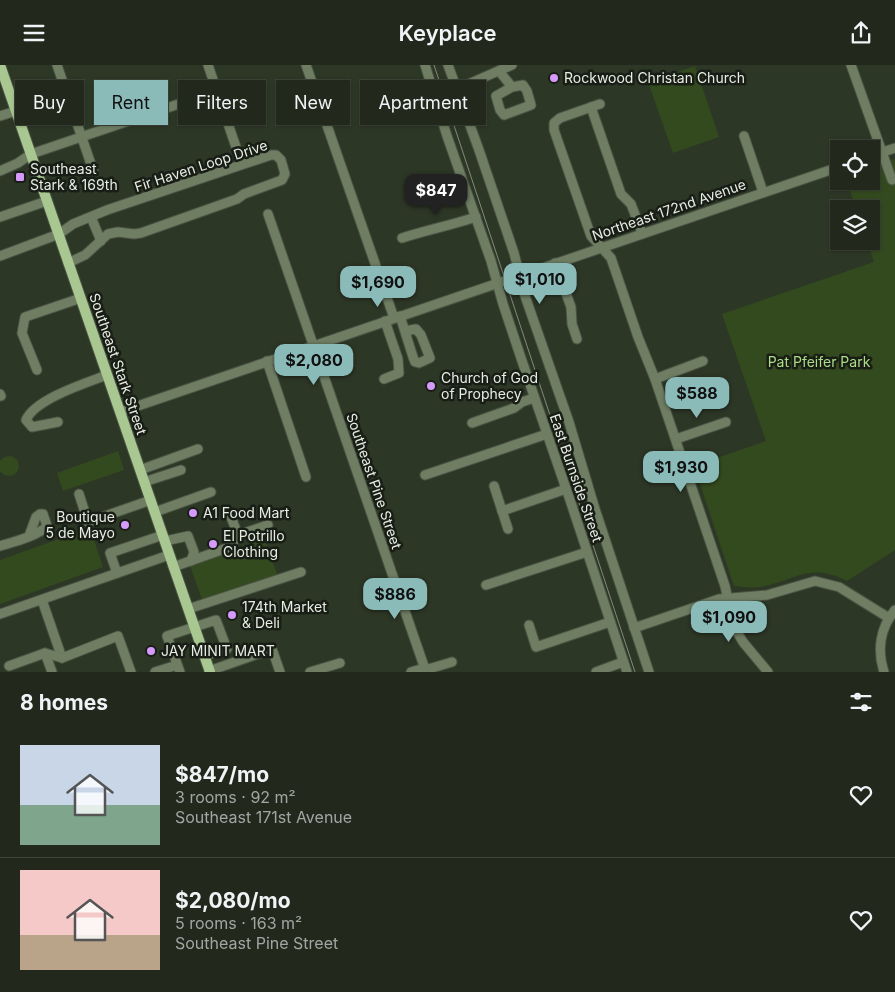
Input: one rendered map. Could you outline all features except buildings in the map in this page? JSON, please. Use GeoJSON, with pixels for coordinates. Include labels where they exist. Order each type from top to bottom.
{"type":"FeatureCollection","features":[{"type":"Feature","properties":{"kind":"main road","name":"Southeast Stark Street"},"geometry":{"type":"LineString","coordinates":[[0,65],[3,83],[15,109]]}},
{"type":"Feature","properties":{"kind":"main road","name":"Southeast Stark Street"},"geometry":{"type":"LineString","coordinates":[[21,125],[209,671]]}},
{"type":"Feature","properties":{"kind":"street"},"geometry":{"type":"LineString","coordinates":[[57,65],[93,170]]}},
{"type":"Feature","properties":{"kind":"street"},"geometry":{"type":"LineString","coordinates":[[208,65],[213,80]]}},
{"type":"Feature","properties":{"kind":"street"},"geometry":{"type":"LineString","coordinates":[[306,65],[393,318],[399,373],[384,379]]}},
{"type":"Feature","properties":{"kind":"street","name":"East Burnside Street"},"geometry":{"type":"LineString","coordinates":[[425,65],[534,398],[627,672]]}},
{"type":"Feature","properties":{"kind":"street","name":"East Burnside Street"},"geometry":{"type":"LineString","coordinates":[[448,65],[454,80]]}},
{"type":"Feature","properties":{"kind":"street"},"geometry":{"type":"LineString","coordinates":[[478,80],[512,65]]}},
{"type":"Feature","properties":{"kind":"street"},"geometry":{"type":"LineString","coordinates":[[851,65],[892,180]]}},
{"type":"Feature","properties":{"kind":"street"},"geometry":{"type":"LineString","coordinates":[[499,71],[512,87]]}},
{"type":"Feature","properties":{"kind":"street"},"geometry":{"type":"LineString","coordinates":[[0,171],[18,163],[31,154],[178,104]]}},
{"type":"Feature","properties":{"kind":"street"},"geometry":{"type":"LineString","coordinates":[[642,233],[631,204],[620,193],[596,106],[560,117],[554,123],[554,130],[591,236],[611,258],[638,337],[655,379],[725,586],[737,634],[768,672]]}},
{"type":"Feature","properties":{"kind":"street"},"geometry":{"type":"LineString","coordinates":[[0,116],[15,111]]}},
{"type":"Feature","properties":{"kind":"street"},"geometry":{"type":"LineString","coordinates":[[229,125],[236,147]]}},
{"type":"Feature","properties":{"kind":"street","name":"East Burnside Street"},"geometry":{"type":"LineString","coordinates":[[470,125],[540,342],[569,423],[595,509],[649,672]]}},
{"type":"Feature","properties":{"kind":"street"},"geometry":{"type":"LineString","coordinates":[[744,135],[763,192]]}},
{"type":"Feature","properties":{"kind":"street"},"geometry":{"type":"LineString","coordinates":[[880,153],[895,148]]}},
{"type":"Feature","properties":{"kind":"street","name":"Fir Haven Loop Drive"},"geometry":{"type":"LineString","coordinates":[[0,256],[59,234],[73,224],[91,217],[271,155],[276,155],[281,161],[285,175],[282,180],[244,194],[238,199],[141,233],[114,233],[106,236],[85,255],[68,263]]}},
{"type":"Feature","properties":{"kind":"street","name":"Northeast 172nd Avenue"},"geometry":{"type":"LineString","coordinates":[[120,412],[830,170]]}},
{"type":"Feature","properties":{"kind":"street"},"geometry":{"type":"LineString","coordinates":[[0,217],[47,201]]}},
{"type":"Feature","properties":{"kind":"street","name":"Southeast Pine Street"},"geometry":{"type":"LineString","coordinates":[[268,214],[425,670]]}},
{"type":"Feature","properties":{"kind":"street"},"geometry":{"type":"LineString","coordinates":[[91,217],[101,241]]}},
{"type":"Feature","properties":{"kind":"street"},"geometry":{"type":"LineString","coordinates":[[402,238],[476,217]]}},
{"type":"Feature","properties":{"kind":"street"},"geometry":{"type":"LineString","coordinates":[[555,263],[571,307],[572,324],[577,339]]}},
{"type":"Feature","properties":{"kind":"street"},"geometry":{"type":"LineString","coordinates":[[36,369],[22,333],[25,317],[81,298]]}},
{"type":"Feature","properties":{"kind":"street"},"geometry":{"type":"LineString","coordinates":[[393,318],[405,331]]}},
{"type":"Feature","properties":{"kind":"street"},"geometry":{"type":"LineString","coordinates":[[267,361],[306,477]]}},
{"type":"Feature","properties":{"kind":"street"},"geometry":{"type":"LineString","coordinates":[[655,379],[703,361]]}},
{"type":"Feature","properties":{"kind":"street"},"geometry":{"type":"LineString","coordinates":[[58,422],[32,427],[26,420],[29,413],[56,395],[107,375]]}},
{"type":"Feature","properties":{"kind":"street"},"geometry":{"type":"LineString","coordinates":[[472,423],[514,408],[522,402],[534,398]]}},
{"type":"Feature","properties":{"kind":"street"},"geometry":{"type":"LineString","coordinates":[[676,439],[726,422]]}},
{"type":"Feature","properties":{"kind":"street"},"geometry":{"type":"LineString","coordinates":[[425,475],[546,434]]}},
{"type":"Feature","properties":{"kind":"street"},"geometry":{"type":"LineString","coordinates":[[140,470],[198,449]]}},
{"type":"Feature","properties":{"kind":"street"},"geometry":{"type":"LineString","coordinates":[[144,482],[181,470]]}},
{"type":"Feature","properties":{"kind":"street"},"geometry":{"type":"LineString","coordinates":[[494,486],[508,529]]}},
{"type":"Feature","properties":{"kind":"street"},"geometry":{"type":"LineString","coordinates":[[502,511],[566,489]]}},
{"type":"Feature","properties":{"kind":"street"},"geometry":{"type":"LineString","coordinates":[[155,512],[211,492]]}},
{"type":"Feature","properties":{"kind":"street"},"geometry":{"type":"LineString","coordinates":[[79,494],[88,521],[151,500]]}},
{"type":"Feature","properties":{"kind":"street"},"geometry":{"type":"LineString","coordinates":[[231,517],[238,535]]}},
{"type":"Feature","properties":{"kind":"street"},"geometry":{"type":"LineString","coordinates":[[173,567],[230,547],[238,535],[268,525]]}},
{"type":"Feature","properties":{"kind":"street"},"geometry":{"type":"LineString","coordinates":[[0,546],[29,536]]}},
{"type":"Feature","properties":{"kind":"street"},"geometry":{"type":"LineString","coordinates":[[117,573],[110,553],[164,538],[188,536],[194,552],[191,561]]}},
{"type":"Feature","properties":{"kind":"street"},"geometry":{"type":"LineString","coordinates":[[486,585],[587,552]]}},
{"type":"Feature","properties":{"kind":"street"},"geometry":{"type":"LineString","coordinates":[[0,614],[169,555]]}},
{"type":"Feature","properties":{"kind":"street"},"geometry":{"type":"LineString","coordinates":[[188,609],[301,572]]}},
{"type":"Feature","properties":{"kind":"street"},"geometry":{"type":"LineString","coordinates":[[634,628],[719,599],[766,595],[815,581],[823,582],[839,587],[892,614],[884,628],[880,645],[881,663],[884,672]]}},
{"type":"Feature","properties":{"kind":"street"},"geometry":{"type":"LineString","coordinates":[[42,600],[62,658]]}},
{"type":"Feature","properties":{"kind":"street"},"geometry":{"type":"LineString","coordinates":[[155,672],[178,668],[167,636],[216,620],[228,649],[204,656]]}},
{"type":"Feature","properties":{"kind":"street"},"geometry":{"type":"LineString","coordinates":[[529,625],[536,647],[610,622]]}},
{"type":"Feature","properties":{"kind":"street"},"geometry":{"type":"LineString","coordinates":[[9,666],[45,653],[62,658],[118,636],[131,672]]}},
{"type":"Feature","properties":{"kind":"street"},"geometry":{"type":"LineString","coordinates":[[209,671],[272,649],[280,672]]}},
{"type":"Feature","properties":{"kind":"street"},"geometry":{"type":"LineString","coordinates":[[45,653],[52,672]]}},
{"type":"Feature","properties":{"kind":"street"},"geometry":{"type":"LineString","coordinates":[[412,672],[452,662]]}},
{"type":"Feature","properties":{"kind":"street"},"geometry":{"type":"LineString","coordinates":[[596,672],[624,662]]}},
{"type":"Feature","properties":{"kind":"street"},"geometry":{"type":"LineString","coordinates":[[310,672],[340,663]]}},
{"type":"Feature","properties":{"kind":"green space"},"geometry":{"type":"Polygon","coordinates":[[[695,66],[719,137],[673,153],[648,82],[695,66]]]}},
{"type":"Feature","properties":{"kind":"green space","name":"Pat Pfeifer Park"},"geometry":{"type":"Polygon","coordinates":[[[895,159],[895,550],[847,581],[823,573],[813,573],[803,574],[761,587],[734,586],[694,466],[766,441],[722,314],[874,262],[870,250],[880,250],[880,200],[853,200],[850,190],[880,190],[880,163],[895,159]]]}},
{"type":"Feature","properties":{"kind":"green space"},"geometry":{"type":"Polygon","coordinates":[[[118,451],[124,470],[63,491],[57,473],[118,451]]]}},
{"type":"Feature","properties":{"kind":"green space"},"geometry":{"type":"Polygon","coordinates":[[[9,456],[16,459],[19,466],[16,473],[9,476],[2,473],[-1,466],[2,459],[9,456]]]}},
{"type":"Feature","properties":{"kind":"green space"},"geometry":{"type":"Polygon","coordinates":[[[90,528],[103,567],[0,604],[0,560],[90,528]]]}},
{"type":"Feature","properties":{"kind":"green space"},"geometry":{"type":"Polygon","coordinates":[[[265,539],[278,577],[203,602],[190,566],[265,539]]]}},
{"type":"Feature","properties":{"kind":"tram line"},"geometry":{"type":"LineString","coordinates":[[434,65],[635,672]]}},
{"type":"Feature","properties":{"kind":"place","name":"Rockwood Christan Church"},"geometry":{"type":"Point","coordinates":[554,78]}},
{"type":"Feature","properties":{"kind":"place","name":"Southeast Stark & 169th"},"geometry":{"type":"Point","coordinates":[20,177]}},
{"type":"Feature","properties":{"kind":"place","name":"Church of God of Prophecy"},"geometry":{"type":"Point","coordinates":[431,386]}},
{"type":"Feature","properties":{"kind":"place","name":"A1 Food Mart"},"geometry":{"type":"Point","coordinates":[193,513]}},
{"type":"Feature","properties":{"kind":"place","name":"Boutique 5 de Mayo"},"geometry":{"type":"Point","coordinates":[125,525]}},
{"type":"Feature","properties":{"kind":"place","name":"El Potrillo Clothing"},"geometry":{"type":"Point","coordinates":[213,544]}},
{"type":"Feature","properties":{"kind":"place","name":"174th Market & Deli"},"geometry":{"type":"Point","coordinates":[232,615]}},
{"type":"Feature","properties":{"kind":"place","name":"JAY MINIT MART"},"geometry":{"type":"Point","coordinates":[151,651]}}]}
